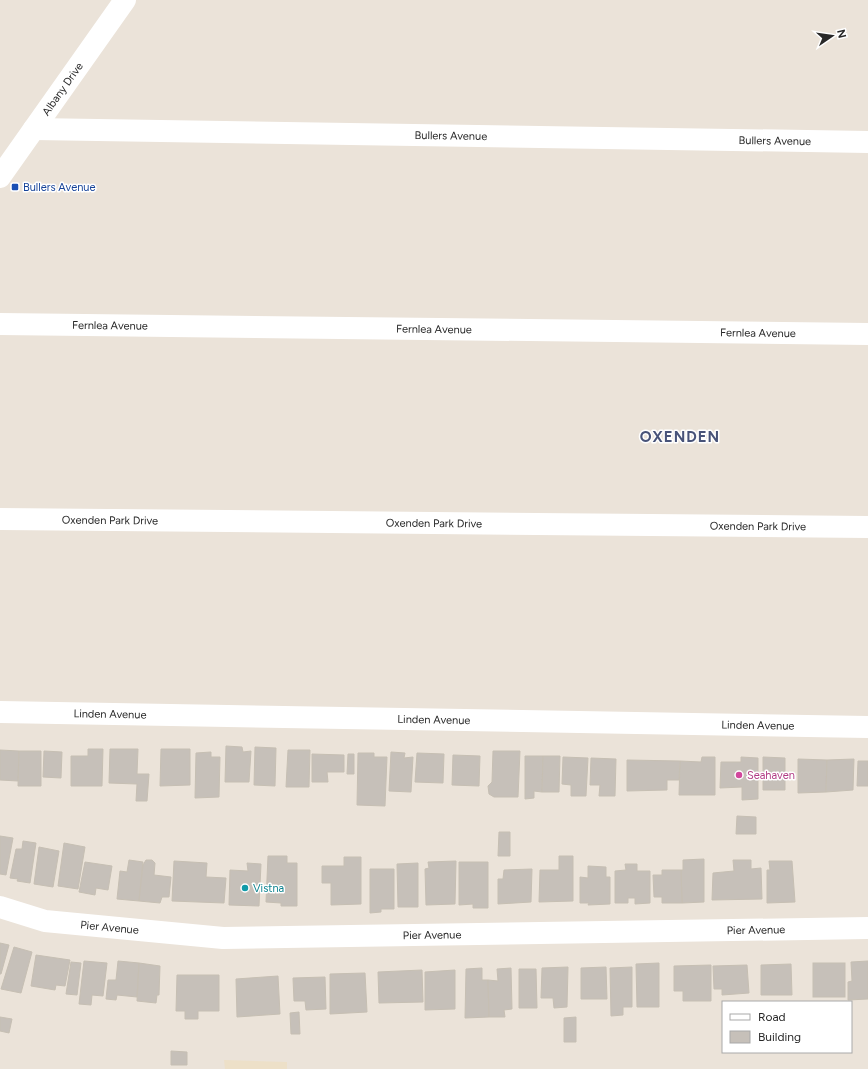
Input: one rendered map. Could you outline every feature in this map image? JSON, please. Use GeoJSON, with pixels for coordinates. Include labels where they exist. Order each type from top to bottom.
{"type":"FeatureCollection","features":[{"type":"Feature","properties":{"kind":"street","name":"Albany Drive"},"geometry":{"type":"LineString","coordinates":[[0,177],[124,0]]}},
{"type":"Feature","properties":{"kind":"street","name":"Bullers Avenue"},"geometry":{"type":"LineString","coordinates":[[34,130],[868,142]]}},
{"type":"Feature","properties":{"kind":"street","name":"Fernlea Avenue"},"geometry":{"type":"LineString","coordinates":[[0,324],[868,334]]}},
{"type":"Feature","properties":{"kind":"street","name":"Oxenden Park Drive"},"geometry":{"type":"LineString","coordinates":[[0,519],[868,527]]}},
{"type":"Feature","properties":{"kind":"street","name":"Linden Avenue"},"geometry":{"type":"LineString","coordinates":[[0,712],[868,727]]}},
{"type":"Feature","properties":{"kind":"street","name":"Pier Avenue"},"geometry":{"type":"LineString","coordinates":[[0,907],[45,921],[223,938],[868,928]]}},
{"type":"Feature","properties":{"kind":"shaded area"},"geometry":{"type":"Polygon","coordinates":[[[224,1060],[287,1062],[287,1069],[225,1069],[224,1060]]]}},
{"type":"Feature","properties":{"kind":"building"},"geometry":{"type":"Polygon","coordinates":[[[226,746],[242,747],[243,752],[251,751],[249,782],[225,782],[226,746]]]}},
{"type":"Feature","properties":{"kind":"building"},"geometry":{"type":"Polygon","coordinates":[[[255,747],[276,748],[275,786],[254,785],[255,747]]]}},
{"type":"Feature","properties":{"kind":"building"},"geometry":{"type":"Polygon","coordinates":[[[88,749],[103,749],[102,786],[71,786],[71,756],[88,756],[88,749]]]}},
{"type":"Feature","properties":{"kind":"building"},"geometry":{"type":"Polygon","coordinates":[[[110,749],[138,749],[137,774],[149,774],[147,801],[136,801],[137,784],[109,783],[110,749]]]}},
{"type":"Feature","properties":{"kind":"building"},"geometry":{"type":"Polygon","coordinates":[[[161,749],[190,749],[190,785],[160,786],[161,749]]]}},
{"type":"Feature","properties":{"kind":"building"},"geometry":{"type":"Polygon","coordinates":[[[0,750],[19,751],[18,781],[0,780],[0,750]]]}},
{"type":"Feature","properties":{"kind":"building"},"geometry":{"type":"Polygon","coordinates":[[[288,750],[310,750],[309,787],[286,787],[288,750]]]}},
{"type":"Feature","properties":{"kind":"building"},"geometry":{"type":"Polygon","coordinates":[[[19,751],[41,751],[41,786],[18,786],[19,751]]]}},
{"type":"Feature","properties":{"kind":"building"},"geometry":{"type":"Polygon","coordinates":[[[44,751],[62,752],[61,778],[43,777],[44,751]]]}},
{"type":"Feature","properties":{"kind":"building"},"geometry":{"type":"Polygon","coordinates":[[[493,751],[520,751],[518,797],[494,797],[489,794],[488,786],[492,782],[493,751]]]}},
{"type":"Feature","properties":{"kind":"building"},"geometry":{"type":"Polygon","coordinates":[[[211,752],[211,757],[220,757],[219,797],[195,798],[196,753],[211,752]]]}},
{"type":"Feature","properties":{"kind":"building"},"geometry":{"type":"Polygon","coordinates":[[[391,752],[405,753],[404,758],[413,757],[411,792],[389,791],[391,752]]]}},
{"type":"Feature","properties":{"kind":"building"},"geometry":{"type":"Polygon","coordinates":[[[358,753],[374,753],[374,757],[387,757],[385,806],[357,805],[358,753]]]}},
{"type":"Feature","properties":{"kind":"building"},"geometry":{"type":"Polygon","coordinates":[[[417,753],[444,754],[443,783],[415,782],[417,753]]]}},
{"type":"Feature","properties":{"kind":"building"},"geometry":{"type":"Polygon","coordinates":[[[312,754],[344,755],[344,772],[327,772],[328,782],[312,782],[312,754]]]}},
{"type":"Feature","properties":{"kind":"building"},"geometry":{"type":"Polygon","coordinates":[[[348,754],[354,754],[354,774],[347,774],[348,754]]]}},
{"type":"Feature","properties":{"kind":"building"},"geometry":{"type":"Polygon","coordinates":[[[453,755],[480,756],[479,786],[452,785],[453,755]]]}},
{"type":"Feature","properties":{"kind":"building"},"geometry":{"type":"Polygon","coordinates":[[[525,756],[543,756],[542,792],[534,791],[534,798],[525,799],[525,756]]]}},
{"type":"Feature","properties":{"kind":"building"},"geometry":{"type":"Polygon","coordinates":[[[543,756],[560,756],[559,792],[542,792],[543,756]]]}},
{"type":"Feature","properties":{"kind":"building"},"geometry":{"type":"Polygon","coordinates":[[[563,757],[588,758],[586,796],[571,796],[571,785],[562,784],[563,757]]]}},
{"type":"Feature","properties":{"kind":"building"},"geometry":{"type":"Polygon","coordinates":[[[702,757],[715,757],[715,795],[679,795],[680,761],[701,762],[702,757]]]}},
{"type":"Feature","properties":{"kind":"building","name":"Seahaven"},"geometry":{"type":"Polygon","coordinates":[[[741,757],[758,758],[758,799],[742,800],[742,787],[720,788],[721,762],[741,762],[741,757]]]}},
{"type":"Feature","properties":{"kind":"building"},"geometry":{"type":"Polygon","coordinates":[[[763,757],[785,758],[785,790],[763,790],[763,757]]]}},
{"type":"Feature","properties":{"kind":"building"},"geometry":{"type":"Polygon","coordinates":[[[591,758],[616,759],[615,796],[599,796],[600,785],[590,785],[591,758]]]}},
{"type":"Feature","properties":{"kind":"building"},"geometry":{"type":"Polygon","coordinates":[[[798,759],[827,760],[826,792],[798,793],[798,759]]]}},
{"type":"Feature","properties":{"kind":"building"},"geometry":{"type":"Polygon","coordinates":[[[854,759],[853,790],[826,792],[827,760],[854,759]]]}},
{"type":"Feature","properties":{"kind":"building"},"geometry":{"type":"Polygon","coordinates":[[[627,760],[680,761],[679,780],[667,780],[667,790],[627,791],[627,760]]]}},
{"type":"Feature","properties":{"kind":"building"},"geometry":{"type":"Polygon","coordinates":[[[858,761],[868,761],[868,786],[857,786],[858,761]]]}},
{"type":"Feature","properties":{"kind":"building"},"geometry":{"type":"Polygon","coordinates":[[[737,816],[756,817],[756,834],[736,834],[737,816]]]}},
{"type":"Feature","properties":{"kind":"building"},"geometry":{"type":"Polygon","coordinates":[[[499,832],[510,832],[510,856],[498,856],[499,832]]]}},
{"type":"Feature","properties":{"kind":"building"},"geometry":{"type":"Polygon","coordinates":[[[0,836],[13,838],[6,875],[0,874],[0,836]]]}},
{"type":"Feature","properties":{"kind":"building"},"geometry":{"type":"Polygon","coordinates":[[[23,841],[36,843],[30,883],[17,881],[18,879],[10,878],[16,849],[22,849],[23,841]]]}},
{"type":"Feature","properties":{"kind":"building"},"geometry":{"type":"Polygon","coordinates":[[[64,843],[85,847],[78,889],[58,886],[64,843]]]}},
{"type":"Feature","properties":{"kind":"building"},"geometry":{"type":"Polygon","coordinates":[[[39,847],[59,851],[53,887],[34,884],[39,847]]]}},
{"type":"Feature","properties":{"kind":"building"},"geometry":{"type":"Polygon","coordinates":[[[268,856],[287,856],[287,863],[297,863],[297,906],[281,906],[281,903],[266,902],[268,856]]]}},
{"type":"Feature","properties":{"kind":"building"},"geometry":{"type":"Polygon","coordinates":[[[559,856],[573,856],[573,901],[539,902],[540,870],[559,870],[559,856]]]}},
{"type":"Feature","properties":{"kind":"building"},"geometry":{"type":"Polygon","coordinates":[[[344,857],[361,857],[361,904],[331,905],[331,883],[322,883],[322,866],[344,866],[344,857]]]}},
{"type":"Feature","properties":{"kind":"building"},"geometry":{"type":"Polygon","coordinates":[[[704,859],[704,902],[682,903],[681,870],[683,870],[683,860],[704,859]]]}},
{"type":"Feature","properties":{"kind":"building"},"geometry":{"type":"Polygon","coordinates":[[[129,860],[143,862],[139,901],[117,899],[120,871],[127,872],[129,860]]]}},
{"type":"Feature","properties":{"kind":"building"},"geometry":{"type":"Polygon","coordinates":[[[146,860],[152,860],[155,863],[154,875],[171,877],[169,897],[162,897],[160,903],[139,901],[143,865],[146,860]]]}},
{"type":"Feature","properties":{"kind":"building"},"geometry":{"type":"Polygon","coordinates":[[[733,860],[751,860],[751,869],[761,868],[762,899],[712,900],[713,873],[734,871],[733,860]]]}},
{"type":"Feature","properties":{"kind":"building"},"geometry":{"type":"Polygon","coordinates":[[[174,861],[207,863],[206,877],[226,878],[224,903],[172,901],[174,861]]]}},
{"type":"Feature","properties":{"kind":"building"},"geometry":{"type":"Polygon","coordinates":[[[456,861],[455,904],[426,905],[425,869],[429,868],[428,862],[456,861]]]}},
{"type":"Feature","properties":{"kind":"building"},"geometry":{"type":"Polygon","coordinates":[[[769,861],[792,861],[795,902],[767,903],[767,870],[770,870],[769,861]]]}},
{"type":"Feature","properties":{"kind":"building"},"geometry":{"type":"Polygon","coordinates":[[[85,862],[112,866],[108,890],[96,888],[95,895],[79,892],[85,862]]]}},
{"type":"Feature","properties":{"kind":"building"},"geometry":{"type":"Polygon","coordinates":[[[459,862],[488,862],[488,908],[473,908],[473,904],[459,905],[459,862]]]}},
{"type":"Feature","properties":{"kind":"building","name":"Vistna"},"geometry":{"type":"Polygon","coordinates":[[[247,863],[261,864],[259,906],[229,905],[230,870],[248,871],[247,863]]]}},
{"type":"Feature","properties":{"kind":"building"},"geometry":{"type":"Polygon","coordinates":[[[418,863],[418,907],[398,907],[397,864],[418,863]]]}},
{"type":"Feature","properties":{"kind":"building"},"geometry":{"type":"Polygon","coordinates":[[[625,864],[637,864],[637,871],[650,871],[650,903],[635,904],[635,898],[628,898],[628,903],[615,903],[615,871],[626,870],[625,864]]]}},
{"type":"Feature","properties":{"kind":"building"},"geometry":{"type":"Polygon","coordinates":[[[588,866],[606,867],[606,877],[610,877],[610,904],[588,905],[589,903],[580,903],[580,877],[588,878],[588,866]]]}},
{"type":"Feature","properties":{"kind":"building"},"geometry":{"type":"Polygon","coordinates":[[[370,869],[394,869],[394,909],[381,909],[381,912],[370,913],[370,869]]]}},
{"type":"Feature","properties":{"kind":"building"},"geometry":{"type":"Polygon","coordinates":[[[532,869],[531,902],[498,904],[498,879],[503,879],[504,870],[532,869]]]}},
{"type":"Feature","properties":{"kind":"building"},"geometry":{"type":"Polygon","coordinates":[[[662,870],[681,870],[682,903],[662,903],[662,897],[654,897],[653,875],[662,875],[662,870]]]}},
{"type":"Feature","properties":{"kind":"building"},"geometry":{"type":"Polygon","coordinates":[[[0,943],[9,945],[1,974],[0,974],[0,943]]]}},
{"type":"Feature","properties":{"kind":"building"},"geometry":{"type":"Polygon","coordinates":[[[14,947],[32,952],[21,993],[1,989],[14,947]]]}},
{"type":"Feature","properties":{"kind":"building"},"geometry":{"type":"Polygon","coordinates":[[[36,955],[70,960],[65,986],[56,985],[55,990],[31,986],[36,955]]]}},
{"type":"Feature","properties":{"kind":"building"},"geometry":{"type":"Polygon","coordinates":[[[84,961],[107,963],[103,996],[92,995],[91,1005],[79,1004],[84,961]]]}},
{"type":"Feature","properties":{"kind":"building"},"geometry":{"type":"Polygon","coordinates":[[[118,961],[139,963],[137,997],[117,995],[116,1000],[106,999],[108,980],[116,980],[118,961]]]}},
{"type":"Feature","properties":{"kind":"building"},"geometry":{"type":"Polygon","coordinates":[[[868,961],[868,999],[848,1000],[848,982],[852,981],[851,962],[868,961]]]}},
{"type":"Feature","properties":{"kind":"building"},"geometry":{"type":"Polygon","coordinates":[[[71,962],[81,963],[77,995],[66,994],[71,962]]]}},
{"type":"Feature","properties":{"kind":"building"},"geometry":{"type":"Polygon","coordinates":[[[139,963],[160,966],[159,995],[157,995],[156,1003],[137,1001],[139,963]]]}},
{"type":"Feature","properties":{"kind":"building"},"geometry":{"type":"Polygon","coordinates":[[[659,963],[659,1007],[637,1007],[636,964],[659,963]]]}},
{"type":"Feature","properties":{"kind":"building"},"geometry":{"type":"Polygon","coordinates":[[[813,963],[845,963],[845,997],[813,997],[813,963]]]}},
{"type":"Feature","properties":{"kind":"building"},"geometry":{"type":"Polygon","coordinates":[[[791,964],[792,995],[761,995],[761,965],[791,964]]]}},
{"type":"Feature","properties":{"kind":"building"},"geometry":{"type":"Polygon","coordinates":[[[711,965],[711,1001],[683,1001],[683,991],[674,991],[674,966],[711,965]]]}},
{"type":"Feature","properties":{"kind":"building"},"geometry":{"type":"Polygon","coordinates":[[[747,965],[749,993],[722,995],[722,989],[714,989],[713,966],[747,965]]]}},
{"type":"Feature","properties":{"kind":"building"},"geometry":{"type":"Polygon","coordinates":[[[568,967],[567,1007],[554,1008],[553,998],[541,998],[542,968],[568,967]]]}},
{"type":"Feature","properties":{"kind":"building"},"geometry":{"type":"Polygon","coordinates":[[[606,967],[607,999],[581,999],[581,968],[606,967]]]}},
{"type":"Feature","properties":{"kind":"building"},"geometry":{"type":"Polygon","coordinates":[[[632,967],[632,1007],[623,1007],[623,1015],[611,1016],[610,968],[632,967]]]}},
{"type":"Feature","properties":{"kind":"building"},"geometry":{"type":"Polygon","coordinates":[[[482,968],[482,980],[488,980],[489,1017],[465,1018],[466,969],[482,968]]]}},
{"type":"Feature","properties":{"kind":"building"},"geometry":{"type":"Polygon","coordinates":[[[511,968],[512,1009],[504,1010],[505,1017],[489,1017],[488,980],[498,981],[497,969],[511,968]]]}},
{"type":"Feature","properties":{"kind":"building"},"geometry":{"type":"Polygon","coordinates":[[[519,969],[536,969],[537,1008],[519,1008],[519,969]]]}},
{"type":"Feature","properties":{"kind":"building"},"geometry":{"type":"Polygon","coordinates":[[[422,970],[423,1002],[379,1003],[378,972],[422,970]]]}},
{"type":"Feature","properties":{"kind":"building"},"geometry":{"type":"Polygon","coordinates":[[[455,970],[455,1009],[425,1010],[425,972],[455,970]]]}},
{"type":"Feature","properties":{"kind":"building"},"geometry":{"type":"Polygon","coordinates":[[[365,973],[367,1012],[330,1014],[330,974],[365,973]]]}},
{"type":"Feature","properties":{"kind":"building"},"geometry":{"type":"Polygon","coordinates":[[[177,975],[219,975],[219,1011],[198,1011],[198,1019],[185,1019],[185,1011],[176,1011],[177,975]]]}},
{"type":"Feature","properties":{"kind":"building"},"geometry":{"type":"Polygon","coordinates":[[[278,976],[280,1014],[237,1017],[236,979],[278,976]]]}},
{"type":"Feature","properties":{"kind":"building"},"geometry":{"type":"Polygon","coordinates":[[[325,977],[326,1009],[306,1010],[305,1001],[294,1001],[293,978],[325,977]]]}},
{"type":"Feature","properties":{"kind":"building"},"geometry":{"type":"Polygon","coordinates":[[[299,1012],[300,1034],[291,1034],[290,1013],[299,1012]]]}},
{"type":"Feature","properties":{"kind":"building"},"geometry":{"type":"Polygon","coordinates":[[[0,1017],[12,1019],[9,1033],[0,1031],[0,1017]]]}},
{"type":"Feature","properties":{"kind":"building"},"geometry":{"type":"Polygon","coordinates":[[[576,1017],[576,1042],[564,1042],[564,1018],[576,1017]]]}},
{"type":"Feature","properties":{"kind":"building"},"geometry":{"type":"Polygon","coordinates":[[[171,1051],[187,1052],[187,1065],[171,1065],[171,1051]]]}},
{"type":"Feature","properties":{"kind":"place","name":"Bullers Avenue"},"geometry":{"type":"Point","coordinates":[15,187]}},
{"type":"Feature","properties":{"kind":"place","name":"Seahaven"},"geometry":{"type":"Point","coordinates":[739,775]}},
{"type":"Feature","properties":{"kind":"place","name":"Vistna"},"geometry":{"type":"Point","coordinates":[245,888]}},
{"type":"Feature","properties":{"kind":"district","name":"OXENDEN"},"geometry":{"type":"Point","coordinates":[680,437]}}]}
